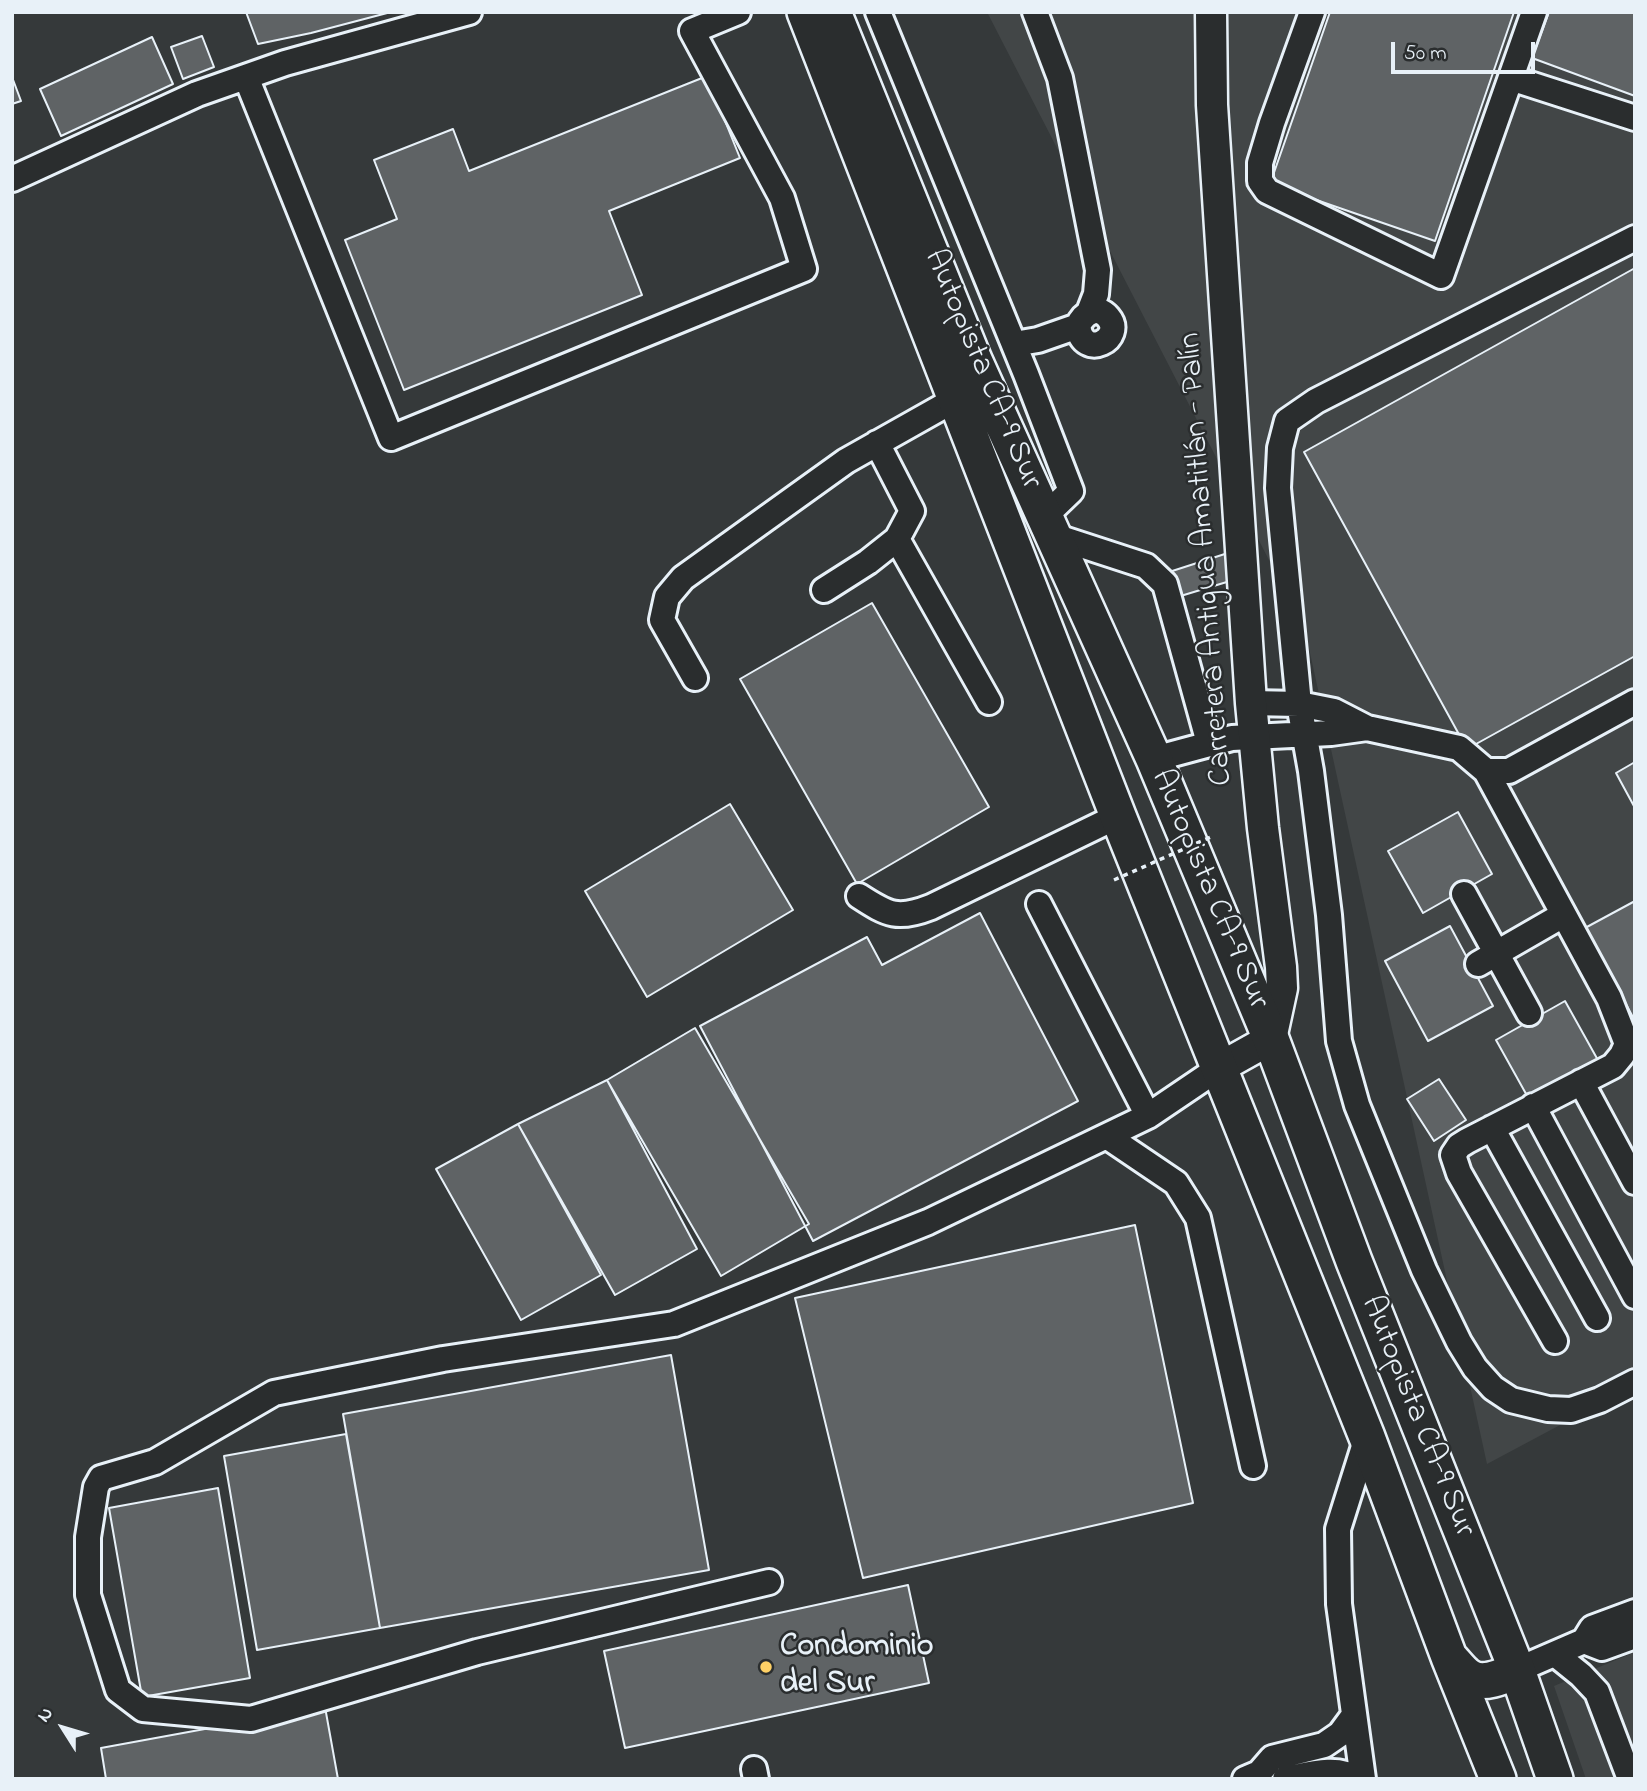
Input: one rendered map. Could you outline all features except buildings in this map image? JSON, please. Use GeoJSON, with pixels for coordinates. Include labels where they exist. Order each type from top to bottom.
{"type":"FeatureCollection","features":[{"type":"Feature","properties":{"kind":"highway","name":"Autopista CA-9 Sur"},"geometry":{"type":"LineString","coordinates":[[805,12],[1118,816],[1367,1437],[1449,1657],[1498,1779]]}},
{"type":"Feature","properties":{"kind":"highway","name":"Autopista CA-9 Sur"},"geometry":{"type":"LineString","coordinates":[[833,12],[974,360],[1154,758],[1271,1039],[1354,1261],[1517,1670],[1555,1779]]}},
{"type":"Feature","properties":{"kind":"highway"},"geometry":{"type":"LineString","coordinates":[[1449,1657],[1469,1677],[1477,1680],[1496,1679],[1517,1670]]}},
{"type":"Feature","properties":{"kind":"main road","name":"Carretera Antigua Amatitlán - Palín"},"geometry":{"type":"LineString","coordinates":[[1211,12],[1212,105],[1251,703],[1283,988],[1271,1039]]}},
{"type":"Feature","properties":{"kind":"main road"},"geometry":{"type":"LineString","coordinates":[[1219,1068],[1271,1039]]}},
{"type":"Feature","properties":{"kind":"street"},"geometry":{"type":"LineString","coordinates":[[12,179],[197,94],[285,63],[469,12]]}},
{"type":"Feature","properties":{"kind":"street"},"geometry":{"type":"LineString","coordinates":[[246,77],[391,438],[804,269],[782,198],[692,31],[738,12]]}},
{"type":"Feature","properties":{"kind":"street"},"geometry":{"type":"LineString","coordinates":[[878,12],[1071,491],[1049,526],[1146,566],[1165,584],[1209,743]]}},
{"type":"Feature","properties":{"kind":"street"},"geometry":{"type":"LineString","coordinates":[[1026,374],[1039,359],[1091,325],[1098,270],[1059,78],[1035,12]]}},
{"type":"Feature","properties":{"kind":"street"},"geometry":{"type":"LineString","coordinates":[[1312,12],[1272,123],[1260,163],[1260,181],[1267,191],[1441,276],[1534,12]]}},
{"type":"Feature","properties":{"kind":"street"},"geometry":{"type":"LineString","coordinates":[[1511,78],[1635,118]]}},
{"type":"Feature","properties":{"kind":"street"},"geometry":{"type":"LineString","coordinates":[[1635,238],[1316,401],[1287,421],[1280,448],[1278,488],[1299,704],[1311,771],[1329,915],[1339,1041],[1357,1105],[1424,1270],[1459,1342],[1475,1368],[1493,1388],[1511,1400],[1548,1409],[1572,1410],[1600,1400],[1635,1382]]}},
{"type":"Feature","properties":{"kind":"street"},"geometry":{"type":"LineString","coordinates":[[1014,344],[1091,325]]}},
{"type":"Feature","properties":{"kind":"street"},"geometry":{"type":"LineString","coordinates":[[695,678],[662,620],[667,597],[683,578],[846,461],[956,400]]}},
{"type":"Feature","properties":{"kind":"street"},"geometry":{"type":"LineString","coordinates":[[824,590],[868,562],[897,539],[912,511],[877,443]]}},
{"type":"Feature","properties":{"kind":"street"},"geometry":{"type":"LineString","coordinates":[[897,539],[989,702]]}},
{"type":"Feature","properties":{"kind":"street"},"geometry":{"type":"LineString","coordinates":[[1486,771],[1509,771],[1635,702]]}},
{"type":"Feature","properties":{"kind":"street"},"geometry":{"type":"LineString","coordinates":[[1251,703],[1299,704],[1334,711],[1367,728],[1459,748],[1486,771],[1609,998],[1627,1044],[1613,1066],[1492,1128],[1454,1151],[1453,1155],[1455,1167],[1555,1341]]}},
{"type":"Feature","properties":{"kind":"street"},"geometry":{"type":"LineString","coordinates":[[1154,758],[1232,738],[1367,728]]}},
{"type":"Feature","properties":{"kind":"street"},"geometry":{"type":"LineString","coordinates":[[859,896],[893,915],[911,915],[1118,816]]}},
{"type":"Feature","properties":{"kind":"street"},"geometry":{"type":"LineString","coordinates":[[1464,894],[1487,959],[1529,1013]]}},
{"type":"Feature","properties":{"kind":"street"},"geometry":{"type":"LineString","coordinates":[[1040,904],[1147,1116]]}},
{"type":"Feature","properties":{"kind":"street"},"geometry":{"type":"LineString","coordinates":[[1487,959],[1563,915]]}},
{"type":"Feature","properties":{"kind":"street"},"geometry":{"type":"LineString","coordinates":[[769,1582],[477,1652],[251,1719],[143,1709],[118,1690],[89,1595],[88,1537],[96,1487],[101,1478],[155,1462],[274,1393],[443,1359],[674,1324],[928,1223],[1108,1137],[1147,1116],[1219,1068]]}},
{"type":"Feature","properties":{"kind":"street"},"geometry":{"type":"LineString","coordinates":[[1581,1082],[1635,1182]]}},
{"type":"Feature","properties":{"kind":"street"},"geometry":{"type":"LineString","coordinates":[[1533,1106],[1635,1296]]}},
{"type":"Feature","properties":{"kind":"street"},"geometry":{"type":"LineString","coordinates":[[1492,1128],[1597,1318]]}},
{"type":"Feature","properties":{"kind":"street"},"geometry":{"type":"LineString","coordinates":[[1108,1137],[1176,1184],[1198,1217],[1253,1466]]}},
{"type":"Feature","properties":{"kind":"street"},"geometry":{"type":"LineString","coordinates":[[1363,1779],[1339,1604],[1338,1529],[1367,1437]]}},
{"type":"Feature","properties":{"kind":"street"},"geometry":{"type":"LineString","coordinates":[[1517,1670],[1584,1640],[1592,1628],[1635,1612]]}},
{"type":"Feature","properties":{"kind":"street"},"geometry":{"type":"LineString","coordinates":[[1584,1640],[1602,1648],[1635,1636]]}},
{"type":"Feature","properties":{"kind":"street"},"geometry":{"type":"LineString","coordinates":[[1555,1654],[1597,1692],[1630,1779]]}},
{"type":"Feature","properties":{"kind":"street"},"geometry":{"type":"LineString","coordinates":[[1259,1777],[1272,1759],[1324,1745],[1340,1734],[1354,1715]]}},
{"type":"Feature","properties":{"kind":"street"},"geometry":{"type":"LineString","coordinates":[[1285,1779],[1330,1772],[1348,1773],[1356,1779]]}},
{"type":"Feature","properties":{"kind":"path"},"geometry":{"type":"LineString","coordinates":[[1114,880],[1213,836]]}},
{"type":"Feature","properties":{"kind":"shaded area"},"geometry":{"type":"Polygon","coordinates":[[[987,12],[1635,12],[1635,1385],[1487,1464],[1305,630],[987,12]]]}},
{"type":"Feature","properties":{"kind":"shaded area"},"geometry":{"type":"Polygon","coordinates":[[[1635,1652],[1635,1779],[1586,1779],[1554,1686],[1635,1652]]]}},
{"type":"Feature","properties":{"kind":"place","name":"Condominio del Sur"},"geometry":{"type":"Point","coordinates":[766,1667]}}]}
